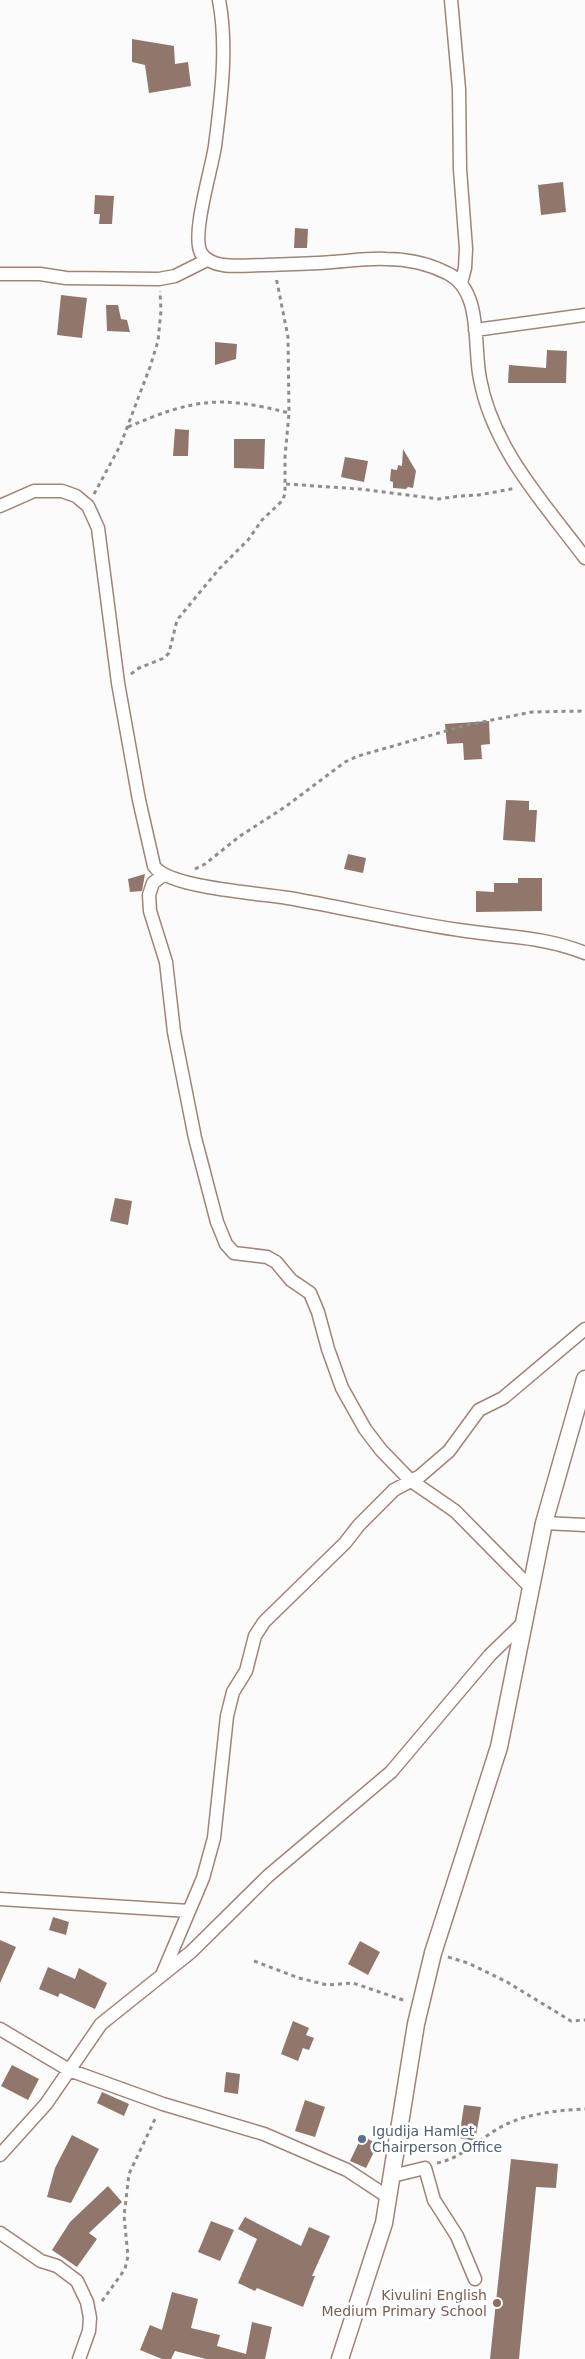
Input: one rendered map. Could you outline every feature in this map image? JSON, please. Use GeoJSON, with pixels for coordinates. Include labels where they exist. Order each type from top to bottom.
{"type":"FeatureCollection","features":[{"type":"Feature","properties":{"kind":"street"},"geometry":{"type":"LineString","coordinates":[[219,0],[223,46],[220,102],[215,149],[204,199],[199,244],[201,253],[207,260],[222,265],[385,259],[405,260],[448,274],[461,283],[470,296],[480,381],[497,432],[528,485],[585,558]]}},
{"type":"Feature","properties":{"kind":"street"},"geometry":{"type":"LineString","coordinates":[[452,0],[459,89],[460,169],[466,249],[465,268],[461,283]]}},
{"type":"Feature","properties":{"kind":"street"},"geometry":{"type":"LineString","coordinates":[[0,274],[40,274],[66,278],[159,279],[176,276],[207,260]]}},
{"type":"Feature","properties":{"kind":"street"},"geometry":{"type":"LineString","coordinates":[[475,330],[585,315]]}},
{"type":"Feature","properties":{"kind":"street"},"geometry":{"type":"LineString","coordinates":[[0,506],[34,491],[48,490],[76,496],[88,506],[98,528],[118,683],[139,800],[154,866],[163,875],[177,880],[467,932],[538,939],[585,953]]}},
{"type":"Feature","properties":{"kind":"street"},"geometry":{"type":"LineString","coordinates":[[163,875],[153,883],[149,895],[150,911],[166,962],[174,1032],[195,1138],[216,1222],[226,1244],[234,1253],[267,1257],[276,1262],[291,1280],[310,1294],[318,1312],[328,1349],[352,1407],[381,1450],[410,1480],[455,1511],[531,1588]]}},
{"type":"Feature","properties":{"kind":"street"},"geometry":{"type":"LineString","coordinates":[[162,1975],[203,1878],[214,1838],[227,1716],[233,1692],[246,1671],[255,1636],[264,1622],[345,1543],[359,1525],[394,1490],[420,1476],[449,1451],[479,1410],[503,1398],[585,1329]]}},
{"type":"Feature","properties":{"kind":"street"},"geometry":{"type":"LineString","coordinates":[[340,2359],[384,2223],[416,2024],[433,1953],[499,1747],[544,1523],[585,1379]]}},
{"type":"Feature","properties":{"kind":"street"},"geometry":{"type":"LineString","coordinates":[[544,1523],[585,1525]]}},
{"type":"Feature","properties":{"kind":"street"},"geometry":{"type":"LineString","coordinates":[[0,2155],[46,2104],[101,2024],[191,1952],[268,1876],[391,1772],[490,1655],[523,1623]]}},
{"type":"Feature","properties":{"kind":"street"},"geometry":{"type":"LineString","coordinates":[[0,1899],[188,1910]]}},
{"type":"Feature","properties":{"kind":"street"},"geometry":{"type":"LineString","coordinates":[[0,2028],[69,2070],[162,2104],[264,2134],[347,2170],[388,2197]]}},
{"type":"Feature","properties":{"kind":"street"},"geometry":{"type":"LineString","coordinates":[[392,2176],[424,2168],[434,2200],[457,2236],[475,2279]]}},
{"type":"Feature","properties":{"kind":"street"},"geometry":{"type":"LineString","coordinates":[[0,2233],[40,2261],[57,2266],[77,2281],[87,2302],[90,2318],[89,2331],[79,2359]]}},
{"type":"Feature","properties":{"kind":"path"},"geometry":{"type":"LineString","coordinates":[[118,683],[139,668],[164,658],[169,653],[177,620],[219,569],[248,540],[262,520],[282,502],[285,494],[285,457],[289,413],[288,337],[273,264]]}},
{"type":"Feature","properties":{"kind":"path"},"geometry":{"type":"LineString","coordinates":[[88,506],[120,446],[158,341],[161,311],[159,279]]}},
{"type":"Feature","properties":{"kind":"path"},"geometry":{"type":"LineString","coordinates":[[128,427],[177,407],[202,402],[228,401],[251,403],[289,413]]}},
{"type":"Feature","properties":{"kind":"path"},"geometry":{"type":"LineString","coordinates":[[286,484],[360,489],[439,499],[479,495],[528,485]]}},
{"type":"Feature","properties":{"kind":"path"},"geometry":{"type":"LineString","coordinates":[[177,880],[206,864],[240,836],[285,807],[345,762],[358,756],[466,725],[532,712],[585,711]]}},
{"type":"Feature","properties":{"kind":"path"},"geometry":{"type":"LineString","coordinates":[[433,1953],[468,1963],[507,1982],[571,2021],[585,2020]]}},
{"type":"Feature","properties":{"kind":"path"},"geometry":{"type":"LineString","coordinates":[[254,1960],[318,1983],[327,1985],[353,1983],[421,2006]]}},
{"type":"Feature","properties":{"kind":"path"},"geometry":{"type":"LineString","coordinates":[[90,2318],[125,2269],[128,2256],[124,2216],[129,2174],[162,2104]]}},
{"type":"Feature","properties":{"kind":"path"},"geometry":{"type":"LineString","coordinates":[[434,2164],[468,2149],[509,2123],[556,2110],[585,2109]]}},
{"type":"Feature","properties":{"kind":"building"},"geometry":{"type":"Polygon","coordinates":[[[132,39],[174,46],[175,64],[188,62],[191,86],[149,93],[145,65],[132,62],[132,39]]]}},
{"type":"Feature","properties":{"kind":"building"},"geometry":{"type":"Polygon","coordinates":[[[563,182],[566,212],[541,215],[538,185],[563,182]]]}},
{"type":"Feature","properties":{"kind":"building"},"geometry":{"type":"Polygon","coordinates":[[[95,195],[114,196],[112,224],[99,224],[100,214],[94,214],[95,195]]]}},
{"type":"Feature","properties":{"kind":"building"},"geometry":{"type":"Polygon","coordinates":[[[295,228],[308,229],[307,248],[294,248],[295,228]]]}},
{"type":"Feature","properties":{"kind":"building"},"geometry":{"type":"Polygon","coordinates":[[[61,295],[87,298],[82,338],[57,335],[61,295]]]}},
{"type":"Feature","properties":{"kind":"building"},"geometry":{"type":"Polygon","coordinates":[[[106,305],[118,305],[121,319],[127,320],[130,332],[107,331],[106,305]]]}},
{"type":"Feature","properties":{"kind":"building"},"geometry":{"type":"Polygon","coordinates":[[[215,342],[237,344],[236,359],[215,365],[215,342]]]}},
{"type":"Feature","properties":{"kind":"building"},"geometry":{"type":"Polygon","coordinates":[[[547,350],[567,351],[566,383],[508,383],[509,365],[546,368],[547,350]]]}},
{"type":"Feature","properties":{"kind":"building"},"geometry":{"type":"Polygon","coordinates":[[[175,429],[189,430],[188,456],[173,456],[175,429]]]}},
{"type":"Feature","properties":{"kind":"building"},"geometry":{"type":"Polygon","coordinates":[[[234,439],[265,439],[264,469],[234,468],[234,439]]]}},
{"type":"Feature","properties":{"kind":"building"},"geometry":{"type":"Polygon","coordinates":[[[403,449],[416,471],[413,488],[393,488],[393,482],[390,481],[391,469],[397,470],[398,465],[402,466],[403,449]]]}},
{"type":"Feature","properties":{"kind":"building"},"geometry":{"type":"Polygon","coordinates":[[[345,457],[368,461],[364,482],[341,477],[345,457]]]}},
{"type":"Feature","properties":{"kind":"building"},"geometry":{"type":"Polygon","coordinates":[[[489,721],[490,744],[481,745],[482,759],[464,760],[463,743],[447,744],[445,724],[489,721]]]}},
{"type":"Feature","properties":{"kind":"building"},"geometry":{"type":"Polygon","coordinates":[[[506,800],[529,801],[529,810],[537,810],[535,842],[503,840],[506,800]]]}},
{"type":"Feature","properties":{"kind":"building"},"geometry":{"type":"Polygon","coordinates":[[[348,854],[366,858],[363,873],[344,869],[348,854]]]}},
{"type":"Feature","properties":{"kind":"building"},"geometry":{"type":"Polygon","coordinates":[[[145,874],[142,891],[130,892],[128,879],[145,874]]]}},
{"type":"Feature","properties":{"kind":"building"},"geometry":{"type":"Polygon","coordinates":[[[518,878],[542,878],[542,911],[476,912],[476,891],[494,892],[494,883],[518,883],[518,878]]]}},
{"type":"Feature","properties":{"kind":"building"},"geometry":{"type":"Polygon","coordinates":[[[115,1198],[132,1201],[128,1225],[110,1221],[115,1198]]]}},
{"type":"Feature","properties":{"kind":"building"},"geometry":{"type":"Polygon","coordinates":[[[53,1917],[69,1922],[66,1935],[49,1930],[53,1917]]]}},
{"type":"Feature","properties":{"kind":"building"},"geometry":{"type":"Polygon","coordinates":[[[0,1940],[16,1947],[0,1983],[0,1940]]]}},
{"type":"Feature","properties":{"kind":"building"},"geometry":{"type":"Polygon","coordinates":[[[360,1941],[380,1952],[368,1975],[348,1964],[360,1941]]]}},
{"type":"Feature","properties":{"kind":"building"},"geometry":{"type":"Polygon","coordinates":[[[48,1967],[75,1979],[79,1968],[107,1983],[95,2009],[60,1993],[58,1997],[39,1989],[48,1967]]]}},
{"type":"Feature","properties":{"kind":"building"},"geometry":{"type":"Polygon","coordinates":[[[293,2021],[309,2028],[306,2035],[314,2038],[309,2050],[303,2048],[298,2061],[281,2054],[293,2021]]]}},
{"type":"Feature","properties":{"kind":"building"},"geometry":{"type":"Polygon","coordinates":[[[12,2065],[39,2079],[28,2100],[1,2086],[12,2065]]]}},
{"type":"Feature","properties":{"kind":"building"},"geometry":{"type":"Polygon","coordinates":[[[226,2072],[240,2074],[238,2094],[224,2092],[226,2072]]]}},
{"type":"Feature","properties":{"kind":"building"},"geometry":{"type":"Polygon","coordinates":[[[102,2092],[129,2104],[124,2116],[97,2103],[102,2092]]]}},
{"type":"Feature","properties":{"kind":"building"},"geometry":{"type":"Polygon","coordinates":[[[305,2100],[325,2107],[315,2137],[295,2131],[305,2100]]]}},
{"type":"Feature","properties":{"kind":"building"},"geometry":{"type":"Polygon","coordinates":[[[464,2105],[481,2107],[475,2141],[459,2138],[464,2105]]]}},
{"type":"Feature","properties":{"kind":"building"},"geometry":{"type":"Polygon","coordinates":[[[72,2135],[99,2149],[71,2203],[47,2197],[55,2168],[72,2135]]]}},
{"type":"Feature","properties":{"kind":"building"},"geometry":{"type":"Polygon","coordinates":[[[362,2136],[378,2144],[366,2168],[350,2161],[362,2136]]]}},
{"type":"Feature","properties":{"kind":"building"},"geometry":{"type":"Polygon","coordinates":[[[511,2159],[558,2164],[556,2188],[536,2187],[519,2359],[490,2359],[511,2159]]]}},
{"type":"Feature","properties":{"kind":"building"},"geometry":{"type":"Polygon","coordinates":[[[108,2186],[122,2202],[89,2233],[97,2239],[77,2267],[52,2250],[70,2222],[108,2186]]]}},
{"type":"Feature","properties":{"kind":"building"},"geometry":{"type":"Polygon","coordinates":[[[245,2217],[301,2246],[309,2227],[330,2236],[312,2276],[315,2276],[303,2307],[257,2288],[255,2291],[238,2283],[257,2239],[238,2229],[245,2217]]]}},
{"type":"Feature","properties":{"kind":"building"},"geometry":{"type":"Polygon","coordinates":[[[211,2221],[234,2230],[220,2261],[198,2252],[211,2221]]]}},
{"type":"Feature","properties":{"kind":"building"},"geometry":{"type":"Polygon","coordinates":[[[172,2292],[198,2299],[191,2328],[220,2335],[217,2346],[246,2354],[252,2322],[272,2327],[265,2359],[206,2359],[175,2351],[171,2359],[162,2359],[140,2350],[150,2325],[162,2330],[172,2292]]]}},
{"type":"Feature","properties":{"kind":"place","name":"Igudija Hamlet Chairperson Office"},"geometry":{"type":"Point","coordinates":[362,2139]}},
{"type":"Feature","properties":{"kind":"place","name":"Kivulini English Medium Primary School"},"geometry":{"type":"Point","coordinates":[497,2303]}}]}
